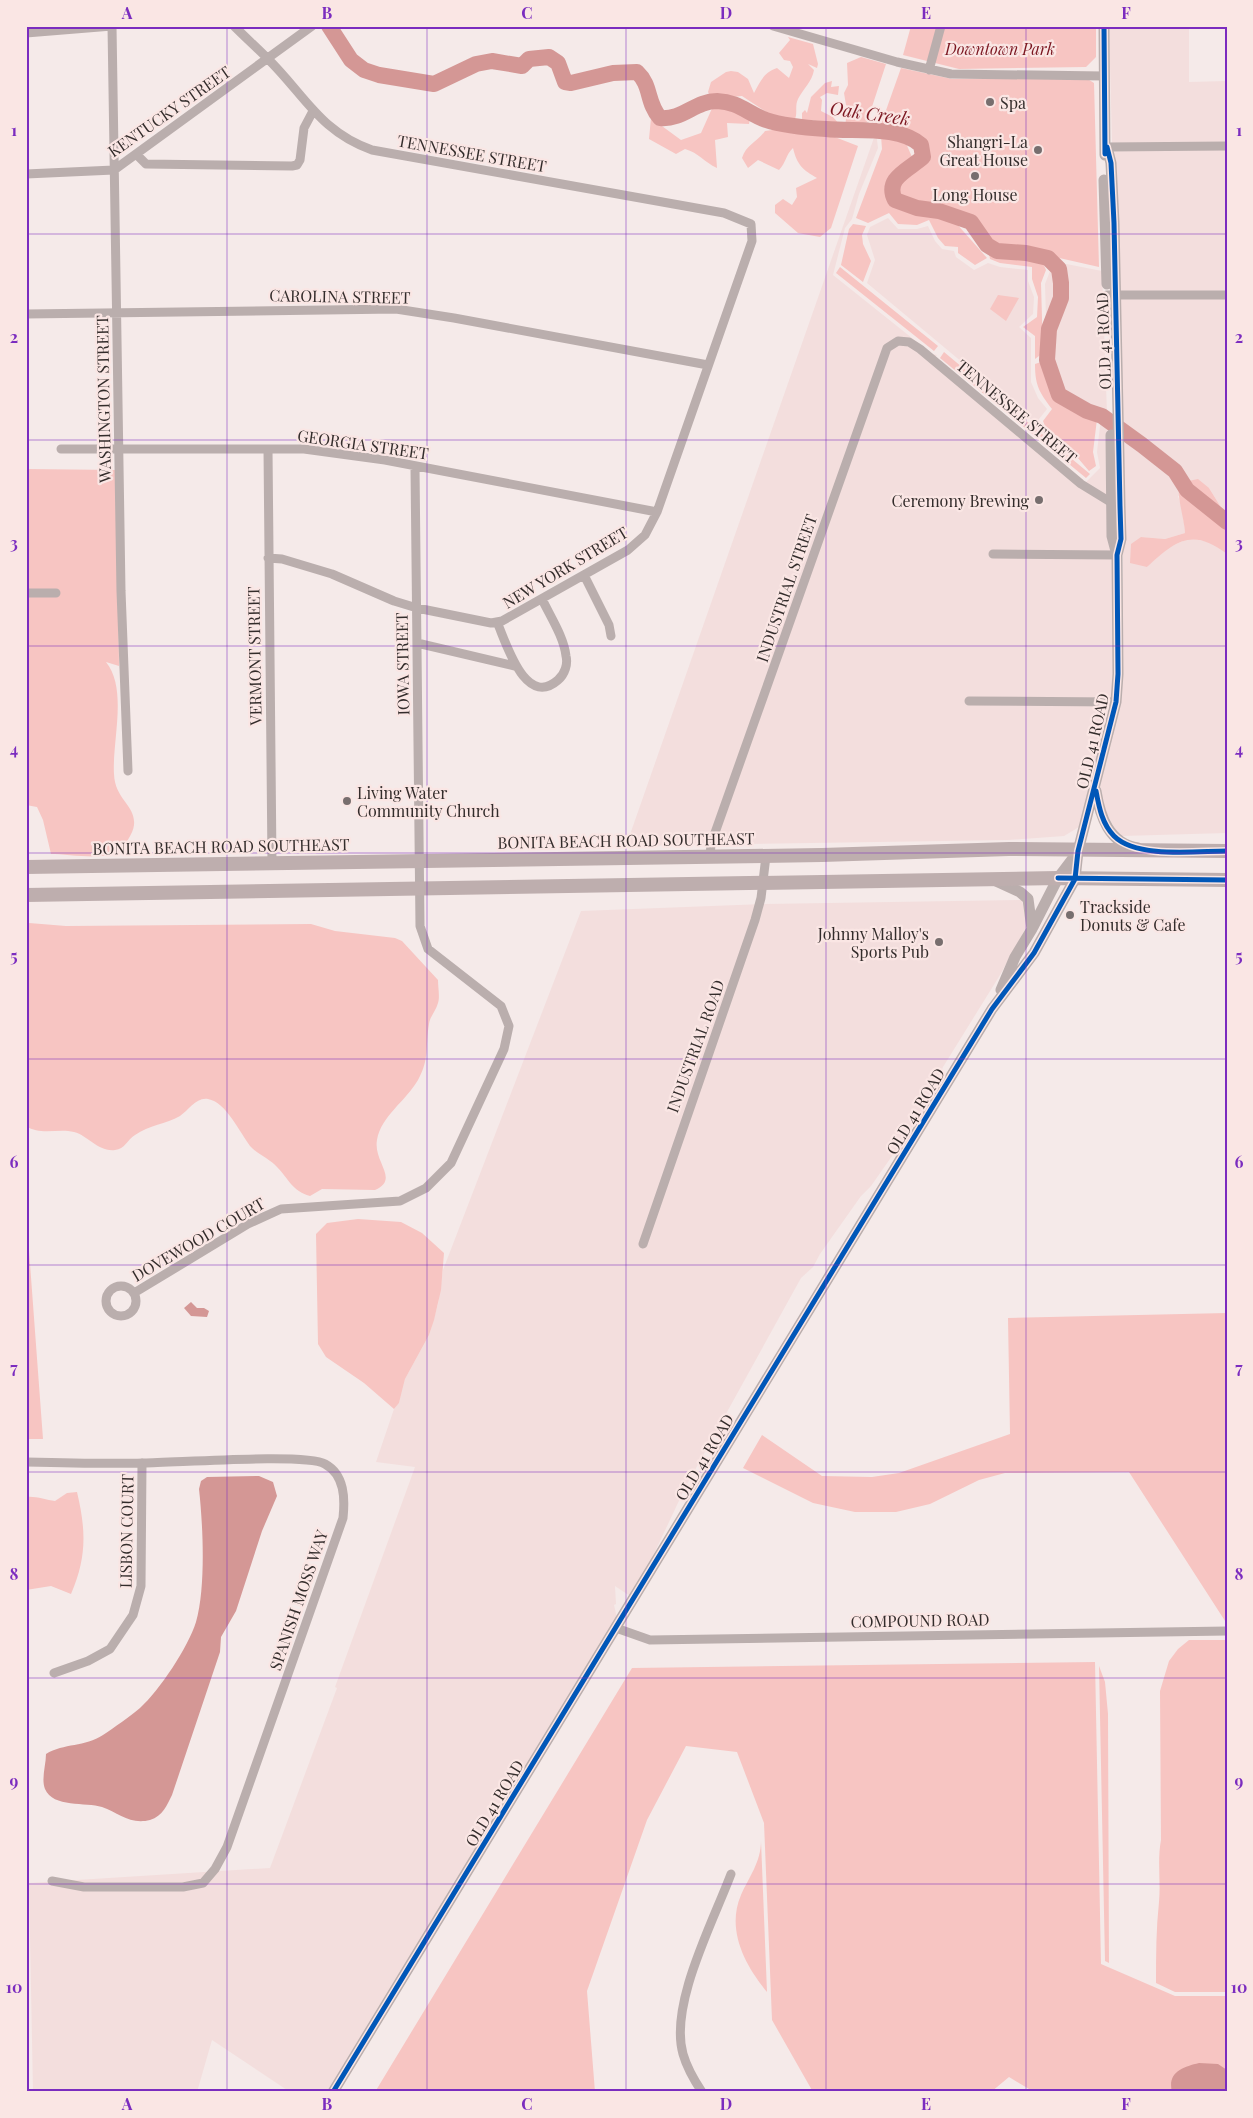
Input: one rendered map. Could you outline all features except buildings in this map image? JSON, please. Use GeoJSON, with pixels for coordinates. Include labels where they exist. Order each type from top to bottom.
{"type":"FeatureCollection","features":[{"type":"Feature","properties":{"kind":"main road","name":"BONITA BEACH ROAD SOUTHEAST"},"geometry":{"type":"LineString","coordinates":[[26,867],[766,856],[925,850],[1227,851]]}},
{"type":"Feature","properties":{"kind":"main road"},"geometry":{"type":"LineString","coordinates":[[26,895],[1058,878],[1227,880]]}},
{"type":"Feature","properties":{"kind":"street"},"geometry":{"type":"LineString","coordinates":[[26,33],[112,26]]}},
{"type":"Feature","properties":{"kind":"street","name":"WASHINGTON STREET"},"geometry":{"type":"LineString","coordinates":[[112,26],[116,312],[128,771]]}},
{"type":"Feature","properties":{"kind":"street","name":"TENNESSEE STREET"},"geometry":{"type":"LineString","coordinates":[[234,26],[267,58],[313,111],[341,137],[372,150],[721,213],[751,224]]}},
{"type":"Feature","properties":{"kind":"street","name":"KENTUCKY STREET"},"geometry":{"type":"LineString","coordinates":[[26,174],[114,170],[312,26]]}},
{"type":"Feature","properties":{"kind":"street"},"geometry":{"type":"LineString","coordinates":[[773,26],[929,70],[951,74],[1104,76]]}},
{"type":"Feature","properties":{"kind":"street"},"geometry":{"type":"LineString","coordinates":[[929,70],[942,26]]}},
{"type":"Feature","properties":{"kind":"street","name":"OLD 41 ROAD"},"geometry":{"type":"LineString","coordinates":[[1104,26],[1106,147],[1111,162],[1111,295],[1115,447],[1121,539],[1117,556]]}},
{"type":"Feature","properties":{"kind":"street"},"geometry":{"type":"LineString","coordinates":[[137,155],[146,164],[297,165],[300,160],[304,128],[313,111]]}},
{"type":"Feature","properties":{"kind":"street"},"geometry":{"type":"LineString","coordinates":[[1106,147],[1227,146]]}},
{"type":"Feature","properties":{"kind":"street","name":"NEW YORK STREET"},"geometry":{"type":"LineString","coordinates":[[268,558],[332,574],[394,601],[416,608],[479,623],[497,622],[542,599],[637,543],[652,524],[657,512],[752,241],[751,224]]}},
{"type":"Feature","properties":{"kind":"street"},"geometry":{"type":"LineString","coordinates":[[1111,295],[1227,295]]}},
{"type":"Feature","properties":{"kind":"street","name":"CAROLINA STREET"},"geometry":{"type":"LineString","coordinates":[[26,314],[396,309],[708,365]]}},
{"type":"Feature","properties":{"kind":"street","name":"INDUSTRIAL STREET"},"geometry":{"type":"LineString","coordinates":[[710,856],[712,844],[872,386],[887,348],[898,341],[904,342]]}},
{"type":"Feature","properties":{"kind":"street","name":"TENNESSEE STREET"},"geometry":{"type":"LineString","coordinates":[[904,342],[920,349],[1081,484],[1112,503]]}},
{"type":"Feature","properties":{"kind":"street","name":"OLD 41 ROAD"},"geometry":{"type":"LineString","coordinates":[[333,2092],[992,1009],[1034,953],[1075,879],[1078,852],[1116,702],[1118,665],[1117,556],[1112,536],[1115,447]]}},
{"type":"Feature","properties":{"kind":"street","name":"GEORGIA STREET"},"geometry":{"type":"LineString","coordinates":[[61,449],[268,449],[343,453],[572,494],[657,512]]}},
{"type":"Feature","properties":{"kind":"street","name":"VERMONT STREET"},"geometry":{"type":"LineString","coordinates":[[268,449],[272,863]]}},
{"type":"Feature","properties":{"kind":"street","name":"IOWA STREET"},"geometry":{"type":"LineString","coordinates":[[415,466],[419,861]]}},
{"type":"Feature","properties":{"kind":"street"},"geometry":{"type":"LineString","coordinates":[[993,554],[1117,556]]}},
{"type":"Feature","properties":{"kind":"street"},"geometry":{"type":"LineString","coordinates":[[584,575],[610,625],[611,636]]}},
{"type":"Feature","properties":{"kind":"street"},"geometry":{"type":"LineString","coordinates":[[26,593],[56,593]]}},
{"type":"Feature","properties":{"kind":"street"},"geometry":{"type":"LineString","coordinates":[[497,622],[515,666],[526,681],[543,686],[560,679],[566,668],[566,654],[542,599]]}},
{"type":"Feature","properties":{"kind":"street"},"geometry":{"type":"LineString","coordinates":[[417,643],[515,666]]}},
{"type":"Feature","properties":{"kind":"street"},"geometry":{"type":"LineString","coordinates":[[970,701],[1116,702]]}},
{"type":"Feature","properties":{"kind":"street"},"geometry":{"type":"LineString","coordinates":[[1096,786],[1099,810],[1105,824],[1114,836],[1132,847],[1159,852]]}},
{"type":"Feature","properties":{"kind":"street","name":"OLD 41 ROAD"},"geometry":{"type":"LineString","coordinates":[[992,1009],[1015,957],[1032,929],[1058,878],[1078,852]]}},
{"type":"Feature","properties":{"kind":"street","name":"INDUSTRIAL ROAD"},"geometry":{"type":"LineString","coordinates":[[643,1244],[747,944],[763,884],[766,856]]}},
{"type":"Feature","properties":{"kind":"street","name":"DOVEWOOD COURT"},"geometry":{"type":"LineString","coordinates":[[134,1293],[248,1224],[281,1209],[400,1201],[426,1188],[451,1164],[504,1049],[509,1026],[501,1006],[428,949],[420,926],[421,889],[419,861]]}},
{"type":"Feature","properties":{"kind":"street"},"geometry":{"type":"LineString","coordinates":[[994,880],[1020,892],[1028,899],[1032,929]]}},
{"type":"Feature","properties":{"kind":"street","name":"SPANISH MOSS WAY"},"geometry":{"type":"LineString","coordinates":[[26,1462],[142,1463],[292,1460],[325,1464],[339,1478],[345,1498],[343,1518],[230,1840],[215,1869],[203,1883],[183,1887],[84,1887],[52,1881]]}},
{"type":"Feature","properties":{"kind":"street","name":"LISBON COURT"},"geometry":{"type":"LineString","coordinates":[[54,1673],[88,1661],[110,1649],[133,1615],[142,1586],[142,1463]]}},
{"type":"Feature","properties":{"kind":"street","name":"COMPOUND ROAD"},"geometry":{"type":"LineString","coordinates":[[616,1628],[650,1640],[1227,1631]]}},
{"type":"Feature","properties":{"kind":"street"},"geometry":{"type":"LineString","coordinates":[[702,2092],[693,2079],[683,2053],[681,2012],[689,1982],[731,1874]]}},
{"type":"Feature","properties":{"kind":"shaded area"},"geometry":{"type":"Polygon","coordinates":[[[1109,26],[1189,26],[1189,82],[1227,81],[1227,517],[1209,488],[1178,496],[1183,512],[1185,533],[1165,539],[1141,537],[1147,567],[1167,548],[1190,538],[1212,543],[1227,554],[1227,833],[1122,836],[1115,829],[1104,808],[1100,786],[1120,703],[1123,559],[1109,26]]]}},
{"type":"Feature","properties":{"kind":"shaded area"},"geometry":{"type":"Polygon","coordinates":[[[876,132],[878,148],[859,194],[852,219],[845,228],[833,275],[932,354],[937,355],[935,357],[1086,482],[1100,468],[1097,452],[1101,418],[1099,415],[1064,397],[1049,363],[1043,358],[1047,353],[1045,284],[1050,271],[1046,260],[1102,271],[1112,556],[1113,673],[1111,702],[1079,827],[1064,836],[1008,840],[626,846],[876,132]]]}},
{"type":"Feature","properties":{"kind":"shaded area"},"geometry":{"type":"Polygon","coordinates":[[[888,218],[898,229],[917,229],[928,226],[935,241],[942,249],[954,251],[956,257],[974,270],[988,263],[1000,267],[1028,270],[1028,281],[1034,297],[1033,314],[1019,327],[1031,338],[1031,382],[1038,398],[1047,409],[1039,419],[1040,427],[867,283],[875,260],[867,235],[870,227],[888,218]]]}},
{"type":"Feature","properties":{"kind":"shaded area"},"geometry":{"type":"Polygon","coordinates":[[[1022,900],[1027,926],[1000,975],[943,1067],[925,1109],[871,1186],[861,1196],[813,1267],[801,1278],[685,1488],[652,1558],[630,1596],[615,1586],[616,1604],[614,1605],[617,1618],[327,2092],[290,2092],[212,2040],[197,2092],[33,2092],[29,1883],[270,1868],[337,1688],[335,1687],[415,1467],[376,1462],[394,1409],[399,1403],[405,1379],[429,1335],[438,1304],[443,1270],[581,911],[765,904],[1022,900]]]}},
{"type":"Feature","properties":{"kind":"shaded area"},"geometry":{"type":"Polygon","coordinates":[[[191,1302],[197,1308],[204,1308],[209,1311],[207,1317],[191,1316],[184,1308],[191,1302]]]}},
{"type":"Feature","properties":{"kind":"shaded area"},"geometry":{"type":"Polygon","coordinates":[[[259,1476],[273,1482],[277,1496],[262,1531],[236,1611],[221,1637],[220,1652],[172,1795],[166,1806],[161,1813],[150,1820],[136,1821],[102,1807],[62,1802],[55,1799],[49,1795],[44,1785],[46,1754],[60,1748],[96,1739],[140,1708],[164,1679],[187,1643],[196,1622],[201,1592],[202,1520],[199,1489],[201,1481],[207,1477],[259,1476]]]}},
{"type":"Feature","properties":{"kind":"shaded area"},"geometry":{"type":"Polygon","coordinates":[[[1199,2063],[1218,2064],[1227,2070],[1227,2092],[1172,2092],[1171,2085],[1174,2075],[1187,2066],[1199,2063]]]}},
{"type":"Feature","properties":{"kind":"green space","name":"Downtown Park"},"geometry":{"type":"Polygon","coordinates":[[[911,26],[1096,26],[1096,57],[1086,67],[959,69],[903,55],[911,26]]]}},
{"type":"Feature","properties":{"kind":"green space"},"geometry":{"type":"Polygon","coordinates":[[[788,37],[813,44],[818,64],[817,68],[808,64],[814,70],[813,74],[798,99],[796,117],[793,122],[768,113],[742,96],[712,99],[708,92],[711,82],[726,72],[738,72],[748,79],[754,93],[763,78],[777,68],[789,78],[793,67],[790,61],[784,60],[779,53],[790,40],[788,37]]]}},
{"type":"Feature","properties":{"kind":"green space"},"geometry":{"type":"Polygon","coordinates":[[[861,57],[886,64],[867,122],[845,127],[846,119],[855,113],[846,105],[844,93],[848,85],[847,63],[861,57]]]}},
{"type":"Feature","properties":{"kind":"green space"},"geometry":{"type":"Polygon","coordinates":[[[901,68],[952,79],[1086,78],[1094,83],[1099,267],[1024,250],[999,250],[972,218],[938,207],[917,205],[896,198],[895,183],[925,158],[920,142],[915,137],[903,132],[879,130],[901,68]]]}},
{"type":"Feature","properties":{"kind":"green space"},"geometry":{"type":"Polygon","coordinates":[[[832,81],[831,87],[839,86],[838,95],[827,93],[820,97],[822,100],[821,111],[833,117],[840,125],[822,125],[813,120],[807,124],[802,122],[802,113],[805,110],[807,113],[811,97],[825,83],[832,81]]]}},
{"type":"Feature","properties":{"kind":"green space"},"geometry":{"type":"Polygon","coordinates":[[[725,103],[740,110],[750,118],[749,124],[727,123],[728,137],[715,140],[717,168],[690,151],[685,149],[676,154],[649,139],[651,118],[681,140],[701,133],[714,104],[725,103]]]}},
{"type":"Feature","properties":{"kind":"green space"},"geometry":{"type":"Polygon","coordinates":[[[780,129],[809,134],[827,134],[858,146],[831,228],[820,237],[798,233],[775,213],[775,205],[783,199],[792,205],[797,197],[796,188],[817,178],[801,166],[796,159],[793,148],[779,170],[758,160],[748,168],[742,158],[746,150],[765,131],[780,129]]]}},
{"type":"Feature","properties":{"kind":"green space"},"geometry":{"type":"Polygon","coordinates":[[[881,136],[905,141],[912,157],[910,164],[891,177],[889,196],[913,210],[937,210],[949,221],[956,223],[987,258],[975,265],[958,253],[958,247],[945,246],[938,238],[929,220],[917,225],[898,224],[889,213],[868,223],[856,218],[882,149],[881,136]]]}},
{"type":"Feature","properties":{"kind":"green space"},"geometry":{"type":"Polygon","coordinates":[[[853,224],[866,226],[862,235],[863,244],[871,261],[863,282],[841,265],[849,229],[853,224]]]}},
{"type":"Feature","properties":{"kind":"green space"},"geometry":{"type":"Polygon","coordinates":[[[989,254],[1014,255],[1042,261],[1046,270],[1041,283],[1043,353],[1035,359],[1035,336],[1023,327],[1037,317],[1038,297],[1032,279],[1032,267],[1000,263],[990,259],[989,254]]]}},
{"type":"Feature","properties":{"kind":"green space"},"geometry":{"type":"Polygon","coordinates":[[[840,267],[938,346],[934,351],[836,273],[840,267]]]}},
{"type":"Feature","properties":{"kind":"green space"},"geometry":{"type":"Polygon","coordinates":[[[998,295],[1019,298],[1006,321],[990,309],[998,295]]]}},
{"type":"Feature","properties":{"kind":"green space"},"geometry":{"type":"Polygon","coordinates":[[[944,352],[1090,474],[1086,478],[940,358],[944,352]]]}},
{"type":"Feature","properties":{"kind":"green space"},"geometry":{"type":"Polygon","coordinates":[[[1041,362],[1045,366],[1055,391],[1061,400],[1097,419],[1093,452],[1096,466],[1089,471],[1065,443],[1045,426],[1043,421],[1052,409],[1041,393],[1037,383],[1035,364],[1041,362]]]}},
{"type":"Feature","properties":{"kind":"green space"},"geometry":{"type":"Polygon","coordinates":[[[26,469],[117,470],[119,666],[106,662],[113,673],[118,701],[114,761],[115,783],[132,812],[134,825],[130,836],[121,849],[105,856],[51,854],[43,820],[37,807],[26,805],[26,469]]]}},
{"type":"Feature","properties":{"kind":"green space"},"geometry":{"type":"Polygon","coordinates":[[[1198,479],[1209,488],[1227,517],[1227,554],[1204,541],[1194,539],[1175,544],[1147,567],[1130,563],[1131,544],[1141,537],[1165,539],[1185,533],[1179,496],[1179,483],[1198,479]]]}},
{"type":"Feature","properties":{"kind":"green space"},"geometry":{"type":"Polygon","coordinates":[[[29,923],[66,926],[311,924],[335,931],[395,938],[402,941],[438,980],[439,998],[430,1021],[426,1059],[422,1072],[413,1088],[383,1123],[379,1131],[377,1148],[386,1175],[382,1186],[375,1190],[322,1189],[310,1196],[304,1194],[295,1188],[274,1164],[250,1146],[221,1106],[215,1101],[208,1099],[196,1102],[175,1119],[140,1132],[132,1137],[124,1146],[115,1150],[104,1149],[74,1132],[38,1131],[26,1126],[26,926],[29,923]]]}},
{"type":"Feature","properties":{"kind":"green space"},"geometry":{"type":"Polygon","coordinates":[[[26,1210],[43,1439],[26,1439],[26,1210]]]}},
{"type":"Feature","properties":{"kind":"green space"},"geometry":{"type":"Polygon","coordinates":[[[358,1219],[401,1222],[422,1233],[444,1253],[441,1290],[434,1320],[429,1335],[405,1379],[399,1403],[394,1409],[364,1383],[326,1357],[318,1344],[316,1234],[327,1223],[358,1219]]]}},
{"type":"Feature","properties":{"kind":"green space"},"geometry":{"type":"Polygon","coordinates":[[[1227,1313],[1227,1624],[1129,1472],[1005,1473],[979,1480],[930,1504],[896,1512],[855,1512],[813,1503],[743,1468],[762,1435],[822,1476],[872,1477],[899,1473],[1010,1434],[1008,1318],[1227,1313]]]}},
{"type":"Feature","properties":{"kind":"green space"},"geometry":{"type":"Polygon","coordinates":[[[77,1492],[82,1519],[83,1543],[80,1568],[71,1594],[51,1586],[26,1590],[26,1497],[55,1501],[67,1493],[77,1492]]]}},
{"type":"Feature","properties":{"kind":"green space"},"geometry":{"type":"Polygon","coordinates":[[[1189,1640],[1227,1640],[1227,1992],[1175,1992],[1156,1983],[1161,1840],[1160,1691],[1169,1661],[1178,1649],[1189,1640]]]}},
{"type":"Feature","properties":{"kind":"green space"},"geometry":{"type":"Polygon","coordinates":[[[1095,1662],[1101,1964],[1175,1996],[1227,1996],[1227,2092],[1034,2092],[1009,2077],[991,2092],[813,2092],[772,2020],[764,1823],[737,1752],[686,1746],[647,1820],[587,1991],[595,2092],[375,2092],[632,1668],[1095,1662]]]}},
{"type":"Feature","properties":{"kind":"green space"},"geometry":{"type":"Polygon","coordinates":[[[1099,1666],[1105,1682],[1108,1714],[1109,1963],[1105,1961],[1099,1666]]]}},
{"type":"Feature","properties":{"kind":"green space"},"geometry":{"type":"Polygon","coordinates":[[[761,1841],[767,1992],[745,1959],[737,1934],[736,1921],[741,1895],[757,1863],[761,1841]]]}},
{"type":"Feature","properties":{"kind":"waterway","name":"Oak Creek"},"geometry":{"type":"LineString","coordinates":[[329,26],[351,60],[364,70],[379,75],[434,84],[476,64],[492,61],[522,66],[529,59],[549,57],[558,63],[565,82],[571,83],[613,73],[637,72],[642,77],[653,106],[660,118],[676,116],[702,104],[717,101],[731,103],[766,120],[779,123],[819,129],[889,132],[901,134],[912,139],[921,145],[923,157],[895,180],[892,192],[895,200],[917,208],[939,211],[971,222],[987,245],[997,251],[1026,253],[1048,258],[1059,269],[1061,283],[1061,298],[1049,329],[1047,360],[1059,395],[1087,411],[1102,416],[1142,445],[1175,471],[1187,490],[1227,522]]}},
{"type":"Feature","properties":{"kind":"cycle path"},"geometry":{"type":"LineString","coordinates":[[1104,26],[1105,154]]}},
{"type":"Feature","properties":{"kind":"cycle path"},"geometry":{"type":"LineString","coordinates":[[333,2092],[992,1009],[1034,953],[1075,879],[1078,851],[1116,702],[1118,674],[1117,555],[1121,539],[1114,223],[1111,163],[1107,147]]}},
{"type":"Feature","properties":{"kind":"cycle path"},"geometry":{"type":"LineString","coordinates":[[1096,791],[1104,821],[1114,836],[1124,843],[1152,851],[1227,851]]}},
{"type":"Feature","properties":{"kind":"cycle path"},"geometry":{"type":"LineString","coordinates":[[1058,878],[1227,880]]}},
{"type":"Feature","properties":{"kind":"place","name":"Spa"},"geometry":{"type":"Point","coordinates":[990,102]}},
{"type":"Feature","properties":{"kind":"place","name":"Shangri-La Great House"},"geometry":{"type":"Point","coordinates":[1038,150]}},
{"type":"Feature","properties":{"kind":"place","name":"Long House"},"geometry":{"type":"Point","coordinates":[975,176]}},
{"type":"Feature","properties":{"kind":"place","name":"Ceremony Brewing"},"geometry":{"type":"Point","coordinates":[1039,500]}},
{"type":"Feature","properties":{"kind":"place","name":"Living Water Community Church"},"geometry":{"type":"Point","coordinates":[347,801]}},
{"type":"Feature","properties":{"kind":"place","name":"Trackside Donuts & Cafe"},"geometry":{"type":"Point","coordinates":[1070,915]}},
{"type":"Feature","properties":{"kind":"place","name":"Johnny Malloy's Sports Pub"},"geometry":{"type":"Point","coordinates":[939,942]}}]}
